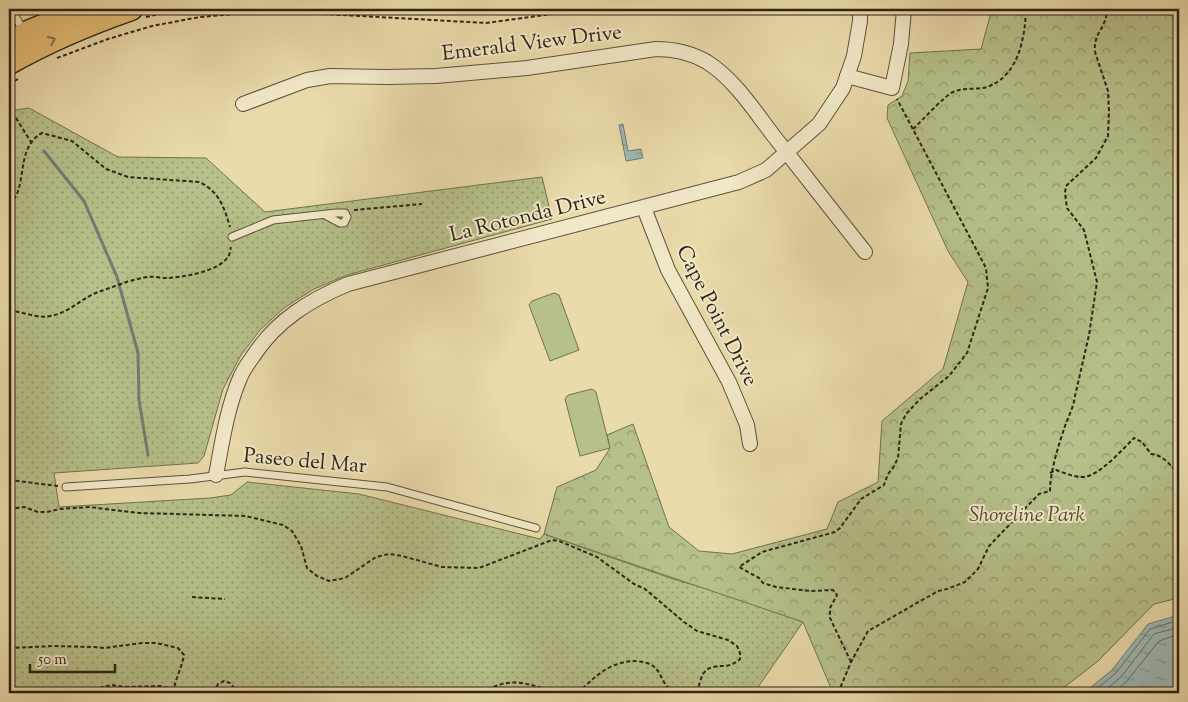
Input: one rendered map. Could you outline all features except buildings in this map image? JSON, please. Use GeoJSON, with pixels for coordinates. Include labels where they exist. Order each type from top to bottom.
{"type":"FeatureCollection","features":[{"type":"Feature","properties":{"kind":"main road"},"geometry":{"type":"LineString","coordinates":[[17,38],[85,9]]}},
{"type":"Feature","properties":{"kind":"main road"},"geometry":{"type":"LineString","coordinates":[[15,69],[40,46],[86,24],[131,9]]}},
{"type":"Feature","properties":{"kind":"street","name":"La Rotonda Drive"},"geometry":{"type":"LineString","coordinates":[[216,475],[234,394],[241,375],[262,342],[284,320],[305,304],[348,284],[644,208],[739,182],[766,170],[819,124],[843,88],[854,56],[860,21],[860,9]]}},
{"type":"Feature","properties":{"kind":"street"},"geometry":{"type":"LineString","coordinates":[[847,76],[892,88],[901,44],[904,9]]}},
{"type":"Feature","properties":{"kind":"street","name":"Emerald View Drive"},"geometry":{"type":"LineString","coordinates":[[242,104],[307,80],[330,76],[386,78],[436,76],[527,68],[614,54],[671,49],[696,56],[723,75],[748,102],[865,252]]}},
{"type":"Feature","properties":{"kind":"street","name":"Cape Point Drive"},"geometry":{"type":"LineString","coordinates":[[644,208],[668,270],[729,382],[747,425],[750,444]]}},
{"type":"Feature","properties":{"kind":"lane"},"geometry":{"type":"LineString","coordinates":[[11,9],[17,38]]}},
{"type":"Feature","properties":{"kind":"lane"},"geometry":{"type":"LineString","coordinates":[[232,237],[273,220],[345,214]]}},
{"type":"Feature","properties":{"kind":"lane","name":"Paseo del Mar"},"geometry":{"type":"LineString","coordinates":[[66,487],[190,479],[245,472],[388,487],[536,528]]}},
{"type":"Feature","properties":{"kind":"path"},"geometry":{"type":"LineString","coordinates":[[398,9],[472,11],[524,9]]}},
{"type":"Feature","properties":{"kind":"path"},"geometry":{"type":"LineString","coordinates":[[56,59],[108,39],[152,26],[200,17],[271,12],[486,23],[589,9]]}},
{"type":"Feature","properties":{"kind":"path"},"geometry":{"type":"LineString","coordinates":[[913,129],[953,92],[987,87],[1008,72],[1020,52],[1026,9]]}},
{"type":"Feature","properties":{"kind":"path"},"geometry":{"type":"LineString","coordinates":[[838,693],[851,662],[868,631],[938,590],[947,589],[964,582],[978,569],[989,546],[1039,494],[1050,491],[1050,473],[1074,404],[1090,335],[1095,299],[1096,282],[1084,230],[1068,208],[1065,193],[1066,186],[1096,158],[1108,136],[1108,91],[1094,46],[1096,36],[1105,24],[1108,9]]}},
{"type":"Feature","properties":{"kind":"path"},"geometry":{"type":"LineString","coordinates":[[9,84],[15,69]]}},
{"type":"Feature","properties":{"kind":"path"},"geometry":{"type":"LineString","coordinates":[[851,662],[830,618],[830,608],[837,595],[833,590],[810,591],[776,587],[763,583],[759,578],[739,567],[762,552],[835,532],[861,499],[884,485],[888,474],[894,468],[898,458],[901,424],[906,414],[949,376],[967,353],[988,288],[986,268],[892,88]]}},
{"type":"Feature","properties":{"kind":"path"},"geometry":{"type":"LineString","coordinates":[[9,107],[31,142]]}},
{"type":"Feature","properties":{"kind":"path"},"geometry":{"type":"LineString","coordinates":[[9,204],[16,195],[27,149],[31,142],[42,133],[51,134],[72,141],[106,169],[128,177],[199,182],[206,185],[222,201],[232,237],[229,256],[212,268],[178,277],[150,277],[135,280],[90,295],[60,314],[35,316],[18,311],[9,311]]}},
{"type":"Feature","properties":{"kind":"path"},"geometry":{"type":"LineString","coordinates":[[345,214],[355,210],[422,204]]}},
{"type":"Feature","properties":{"kind":"path"},"geometry":{"type":"LineString","coordinates":[[1050,473],[1056,470],[1071,476],[1090,476],[1102,468],[1134,438],[1142,442],[1151,454],[1156,454],[1172,465],[1179,475]]}},
{"type":"Feature","properties":{"kind":"path"},"geometry":{"type":"LineString","coordinates":[[9,480],[66,487]]}},
{"type":"Feature","properties":{"kind":"path"},"geometry":{"type":"LineString","coordinates":[[9,508],[24,507],[38,512],[47,512],[60,508],[89,507],[138,514],[246,516],[283,525],[292,531],[301,546],[308,568],[317,576],[329,581],[344,578],[376,557],[389,554],[442,567],[479,568],[552,540],[559,541],[597,557],[634,584],[645,589],[697,631],[728,640],[737,646],[740,659],[729,666],[716,666],[709,669],[701,678],[696,693]]}},
{"type":"Feature","properties":{"kind":"path"},"geometry":{"type":"LineString","coordinates":[[192,597],[225,599]]}},
{"type":"Feature","properties":{"kind":"path"},"geometry":{"type":"LineString","coordinates":[[9,648],[54,646],[104,648],[142,643],[166,645],[178,648],[184,655],[183,665],[177,674],[174,689]]}},
{"type":"Feature","properties":{"kind":"path"},"geometry":{"type":"LineString","coordinates":[[482,693],[502,683],[513,682],[523,682],[557,690],[576,691],[616,664],[635,661],[646,662],[656,667],[664,682],[674,693]]}},
{"type":"Feature","properties":{"kind":"path"},"geometry":{"type":"LineString","coordinates":[[214,693],[218,684],[224,681],[230,683],[238,693]]}},
{"type":"Feature","properties":{"kind":"path"},"geometry":{"type":"LineString","coordinates":[[94,693],[112,685],[124,687],[160,686],[183,693]]}},
{"type":"Feature","properties":{"kind":"green space","name":"Shoreline Park"},"geometry":{"type":"Polygon","coordinates":[[[992,9],[1179,9],[1179,598],[1154,604],[1098,661],[1057,693],[833,693],[803,622],[544,534],[557,487],[596,470],[610,448],[607,435],[633,424],[669,527],[699,551],[732,554],[827,529],[838,502],[878,482],[882,421],[943,369],[968,282],[948,251],[887,118],[888,105],[902,96],[908,81],[910,53],[981,49],[992,9]]]}},
{"type":"Feature","properties":{"kind":"green space"},"geometry":{"type":"Polygon","coordinates":[[[29,108],[118,157],[206,158],[265,212],[542,177],[552,219],[347,275],[314,289],[284,308],[260,330],[241,355],[223,389],[204,456],[198,463],[54,473],[59,507],[210,498],[231,495],[247,482],[359,494],[540,539],[544,534],[673,579],[741,599],[803,622],[754,693],[9,693],[9,111],[29,108]]]}},
{"type":"Feature","properties":{"kind":"green space"},"geometry":{"type":"Polygon","coordinates":[[[554,293],[559,295],[579,350],[550,361],[529,305],[532,301],[554,293]]]}},
{"type":"Feature","properties":{"kind":"green space"},"geometry":{"type":"Polygon","coordinates":[[[592,389],[596,392],[610,448],[580,456],[565,399],[568,395],[592,389]]]}},
{"type":"Feature","properties":{"kind":"water"},"geometry":{"type":"Polygon","coordinates":[[[623,124],[628,151],[641,149],[643,158],[626,161],[619,125],[623,124]]]}},
{"type":"Feature","properties":{"kind":"water"},"geometry":{"type":"Polygon","coordinates":[[[1179,615],[1179,693],[1084,693],[1112,670],[1148,624],[1179,615]]]}},
{"type":"Feature","properties":{"kind":"waterway"},"geometry":{"type":"LineString","coordinates":[[44,151],[84,201],[117,277],[138,353],[139,400],[148,455]]}}]}
